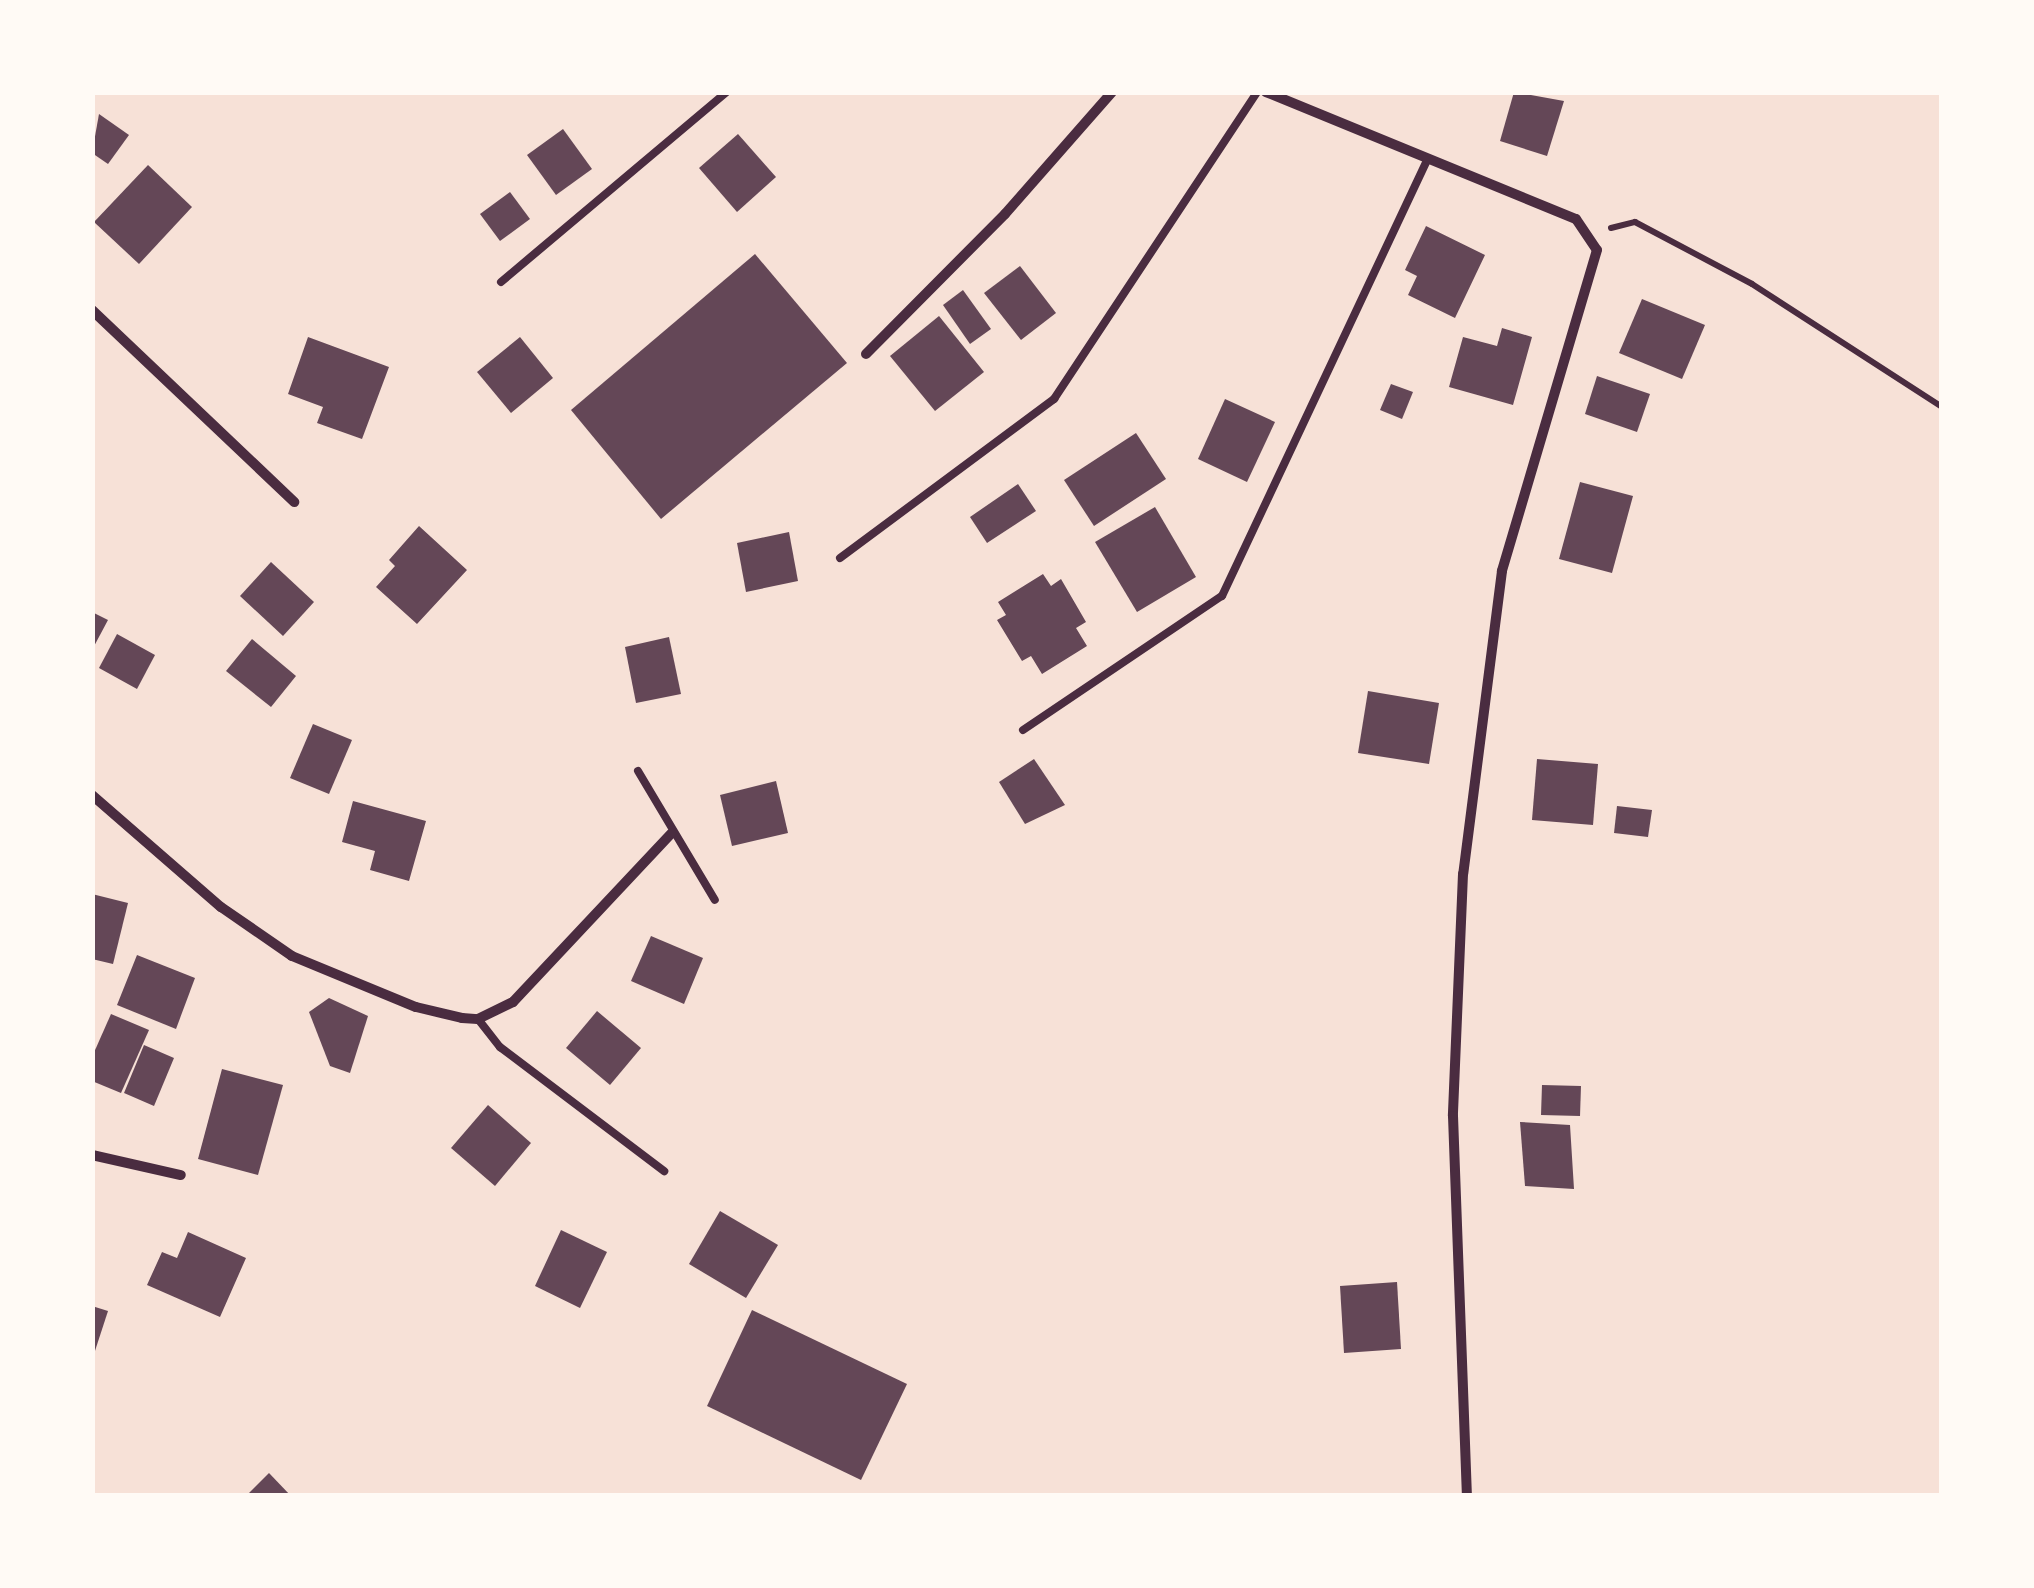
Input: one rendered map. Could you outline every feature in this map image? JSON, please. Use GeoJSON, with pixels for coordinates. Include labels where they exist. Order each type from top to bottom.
{"type":"FeatureCollection","features":[{"type":"Feature","properties":{"kind":"street"},"geometry":{"type":"LineString","coordinates":[[866,354],[1005,214],[1112,92]]}},
{"type":"Feature","properties":{"kind":"street"},"geometry":{"type":"LineString","coordinates":[[1266,92],[1576,219],[1591,233],[1594,269],[1536,439],[1502,570],[1463,874],[1453,1116],[1467,1496]]}},
{"type":"Feature","properties":{"kind":"street"},"geometry":{"type":"LineString","coordinates":[[92,310],[294,502]]}},
{"type":"Feature","properties":{"kind":"street"},"geometry":{"type":"LineString","coordinates":[[92,795],[221,906],[292,956],[416,1007],[478,1018],[513,1002],[671,834]]}},
{"type":"Feature","properties":{"kind":"street"},"geometry":{"type":"LineString","coordinates":[[92,1155],[181,1175]]}},
{"type":"Feature","properties":{"kind":"lane"},"geometry":{"type":"LineString","coordinates":[[501,282],[727,92]]}},
{"type":"Feature","properties":{"kind":"lane"},"geometry":{"type":"LineString","coordinates":[[840,558],[1054,399],[1257,92]]}},
{"type":"Feature","properties":{"kind":"lane"},"geometry":{"type":"LineString","coordinates":[[1023,730],[1222,596],[1427,161]]}},
{"type":"Feature","properties":{"kind":"lane"},"geometry":{"type":"LineString","coordinates":[[638,771],[671,834],[715,900]]}},
{"type":"Feature","properties":{"kind":"lane"},"geometry":{"type":"LineString","coordinates":[[478,1018],[500,1047],[664,1171]]}},
{"type":"Feature","properties":{"kind":"path"},"geometry":{"type":"LineString","coordinates":[[1591,233],[1635,222],[1752,284],[1942,408]]}},
{"type":"Feature","properties":{"kind":"building"},"geometry":{"type":"Polygon","coordinates":[[[1514,92],[1564,101],[1547,156],[1500,141],[1514,92]]]}},
{"type":"Feature","properties":{"kind":"building"},"geometry":{"type":"Polygon","coordinates":[[[99,114],[129,135],[108,164],[92,153],[99,114]]]}},
{"type":"Feature","properties":{"kind":"building"},"geometry":{"type":"Polygon","coordinates":[[[563,129],[592,169],[556,195],[527,155],[563,129]]]}},
{"type":"Feature","properties":{"kind":"building"},"geometry":{"type":"Polygon","coordinates":[[[738,134],[776,177],[737,212],[699,168],[738,134]]]}},
{"type":"Feature","properties":{"kind":"building"},"geometry":{"type":"Polygon","coordinates":[[[148,165],[192,207],[139,264],[94,222],[148,165]]]}},
{"type":"Feature","properties":{"kind":"building"},"geometry":{"type":"Polygon","coordinates":[[[510,192],[530,219],[500,241],[480,214],[510,192]]]}},
{"type":"Feature","properties":{"kind":"building"},"geometry":{"type":"Polygon","coordinates":[[[1426,226],[1485,255],[1455,318],[1408,295],[1417,276],[1405,270],[1426,226]]]}},
{"type":"Feature","properties":{"kind":"building"},"geometry":{"type":"Polygon","coordinates":[[[755,254],[847,363],[661,519],[571,410],[755,254]]]}},
{"type":"Feature","properties":{"kind":"building"},"geometry":{"type":"Polygon","coordinates":[[[1020,266],[1056,313],[1021,340],[984,293],[1020,266]]]}},
{"type":"Feature","properties":{"kind":"building"},"geometry":{"type":"Polygon","coordinates":[[[963,290],[991,329],[970,344],[943,305],[963,290]]]}},
{"type":"Feature","properties":{"kind":"building"},"geometry":{"type":"Polygon","coordinates":[[[1642,299],[1705,325],[1682,379],[1619,353],[1642,299]]]}},
{"type":"Feature","properties":{"kind":"building"},"geometry":{"type":"Polygon","coordinates":[[[939,316],[984,372],[935,411],[890,356],[939,316]]]}},
{"type":"Feature","properties":{"kind":"building"},"geometry":{"type":"Polygon","coordinates":[[[1502,328],[1532,337],[1513,405],[1449,387],[1463,337],[1497,346],[1502,328]]]}},
{"type":"Feature","properties":{"kind":"building"},"geometry":{"type":"Polygon","coordinates":[[[308,337],[389,367],[362,439],[317,423],[323,407],[288,394],[308,337]]]}},
{"type":"Feature","properties":{"kind":"building"},"geometry":{"type":"Polygon","coordinates":[[[520,337],[553,378],[511,413],[477,372],[520,337]]]}},
{"type":"Feature","properties":{"kind":"building"},"geometry":{"type":"Polygon","coordinates":[[[1597,376],[1650,394],[1637,432],[1585,414],[1597,376]]]}},
{"type":"Feature","properties":{"kind":"building"},"geometry":{"type":"Polygon","coordinates":[[[1391,384],[1413,392],[1402,419],[1380,410],[1391,384]]]}},
{"type":"Feature","properties":{"kind":"building"},"geometry":{"type":"Polygon","coordinates":[[[1225,399],[1275,422],[1247,482],[1198,459],[1225,399]]]}},
{"type":"Feature","properties":{"kind":"building"},"geometry":{"type":"Polygon","coordinates":[[[1136,433],[1166,479],[1094,526],[1064,480],[1136,433]]]}},
{"type":"Feature","properties":{"kind":"building"},"geometry":{"type":"Polygon","coordinates":[[[1580,482],[1633,496],[1612,573],[1559,559],[1580,482]]]}},
{"type":"Feature","properties":{"kind":"building"},"geometry":{"type":"Polygon","coordinates":[[[1018,484],[1036,511],[987,543],[970,517],[1018,484]]]}},
{"type":"Feature","properties":{"kind":"building"},"geometry":{"type":"Polygon","coordinates":[[[1155,507],[1196,577],[1137,612],[1095,542],[1155,507]]]}},
{"type":"Feature","properties":{"kind":"building"},"geometry":{"type":"Polygon","coordinates":[[[419,526],[467,570],[417,624],[376,587],[395,566],[389,560],[419,526]]]}},
{"type":"Feature","properties":{"kind":"building"},"geometry":{"type":"Polygon","coordinates":[[[789,532],[798,581],[746,592],[737,543],[789,532]]]}},
{"type":"Feature","properties":{"kind":"building"},"geometry":{"type":"Polygon","coordinates":[[[271,562],[314,602],[283,636],[240,596],[271,562]]]}},
{"type":"Feature","properties":{"kind":"building"},"geometry":{"type":"Polygon","coordinates":[[[1043,574],[1051,586],[1061,579],[1086,622],[1076,628],[1087,646],[1042,674],[1031,656],[1022,661],[997,620],[1006,615],[998,602],[1043,574]]]}},
{"type":"Feature","properties":{"kind":"building"},"geometry":{"type":"Polygon","coordinates":[[[92,612],[108,620],[92,650],[92,612]]]}},
{"type":"Feature","properties":{"kind":"building"},"geometry":{"type":"Polygon","coordinates":[[[117,634],[155,655],[137,689],[99,668],[117,634]]]}},
{"type":"Feature","properties":{"kind":"building"},"geometry":{"type":"Polygon","coordinates":[[[669,637],[681,694],[636,703],[625,647],[669,637]]]}},
{"type":"Feature","properties":{"kind":"building"},"geometry":{"type":"Polygon","coordinates":[[[252,639],[296,676],[271,707],[226,671],[252,639]]]}},
{"type":"Feature","properties":{"kind":"building"},"geometry":{"type":"Polygon","coordinates":[[[1368,691],[1439,703],[1429,764],[1358,753],[1368,691]]]}},
{"type":"Feature","properties":{"kind":"building"},"geometry":{"type":"Polygon","coordinates":[[[313,724],[352,740],[329,794],[290,778],[313,724]]]}},
{"type":"Feature","properties":{"kind":"building"},"geometry":{"type":"Polygon","coordinates":[[[1034,759],[1065,805],[1025,824],[999,782],[1034,759]]]}},
{"type":"Feature","properties":{"kind":"building"},"geometry":{"type":"Polygon","coordinates":[[[1537,759],[1598,764],[1593,825],[1532,820],[1537,759]]]}},
{"type":"Feature","properties":{"kind":"building"},"geometry":{"type":"Polygon","coordinates":[[[776,781],[788,833],[732,846],[720,795],[776,781]]]}},
{"type":"Feature","properties":{"kind":"building"},"geometry":{"type":"Polygon","coordinates":[[[353,801],[426,821],[409,881],[370,870],[375,851],[342,842],[353,801]]]}},
{"type":"Feature","properties":{"kind":"building"},"geometry":{"type":"Polygon","coordinates":[[[1617,806],[1652,810],[1648,837],[1614,833],[1617,806]]]}},
{"type":"Feature","properties":{"kind":"building"},"geometry":{"type":"Polygon","coordinates":[[[92,894],[128,903],[113,964],[92,959],[92,894]]]}},
{"type":"Feature","properties":{"kind":"building"},"geometry":{"type":"Polygon","coordinates":[[[651,936],[703,958],[684,1004],[631,981],[651,936]]]}},
{"type":"Feature","properties":{"kind":"building"},"geometry":{"type":"Polygon","coordinates":[[[137,955],[195,978],[176,1029],[117,1005],[137,955]]]}},
{"type":"Feature","properties":{"kind":"building"},"geometry":{"type":"Polygon","coordinates":[[[329,998],[368,1016],[350,1073],[330,1066],[309,1012],[329,998]]]}},
{"type":"Feature","properties":{"kind":"building"},"geometry":{"type":"Polygon","coordinates":[[[597,1011],[641,1048],[610,1085],[566,1048],[597,1011]]]}},
{"type":"Feature","properties":{"kind":"building"},"geometry":{"type":"Polygon","coordinates":[[[111,1014],[149,1030],[121,1093],[92,1081],[92,1057],[111,1014]]]}},
{"type":"Feature","properties":{"kind":"building"},"geometry":{"type":"Polygon","coordinates":[[[144,1045],[174,1058],[154,1106],[124,1093],[144,1045]]]}},
{"type":"Feature","properties":{"kind":"building"},"geometry":{"type":"Polygon","coordinates":[[[222,1069],[283,1085],[258,1175],[198,1159],[222,1069]]]}},
{"type":"Feature","properties":{"kind":"building"},"geometry":{"type":"Polygon","coordinates":[[[1542,1085],[1581,1086],[1580,1116],[1541,1115],[1542,1085]]]}},
{"type":"Feature","properties":{"kind":"building"},"geometry":{"type":"Polygon","coordinates":[[[488,1105],[531,1143],[495,1186],[451,1148],[488,1105]]]}},
{"type":"Feature","properties":{"kind":"building"},"geometry":{"type":"Polygon","coordinates":[[[1520,1122],[1570,1125],[1574,1189],[1525,1186],[1520,1122]]]}},
{"type":"Feature","properties":{"kind":"building"},"geometry":{"type":"Polygon","coordinates":[[[720,1211],[778,1245],[746,1298],[689,1264],[720,1211]]]}},
{"type":"Feature","properties":{"kind":"building"},"geometry":{"type":"Polygon","coordinates":[[[561,1230],[607,1252],[580,1308],[535,1286],[561,1230]]]}},
{"type":"Feature","properties":{"kind":"building"},"geometry":{"type":"Polygon","coordinates":[[[188,1232],[246,1258],[220,1317],[147,1285],[162,1252],[177,1258],[188,1232]]]}},
{"type":"Feature","properties":{"kind":"building"},"geometry":{"type":"Polygon","coordinates":[[[1397,1282],[1401,1349],[1344,1353],[1340,1286],[1397,1282]]]}},
{"type":"Feature","properties":{"kind":"building"},"geometry":{"type":"Polygon","coordinates":[[[92,1306],[108,1311],[93,1357],[92,1357],[92,1306]]]}},
{"type":"Feature","properties":{"kind":"building"},"geometry":{"type":"Polygon","coordinates":[[[752,1310],[907,1384],[861,1480],[707,1406],[752,1310]]]}},
{"type":"Feature","properties":{"kind":"building"},"geometry":{"type":"Polygon","coordinates":[[[269,1473],[291,1496],[246,1496],[269,1473]]]}}]}
